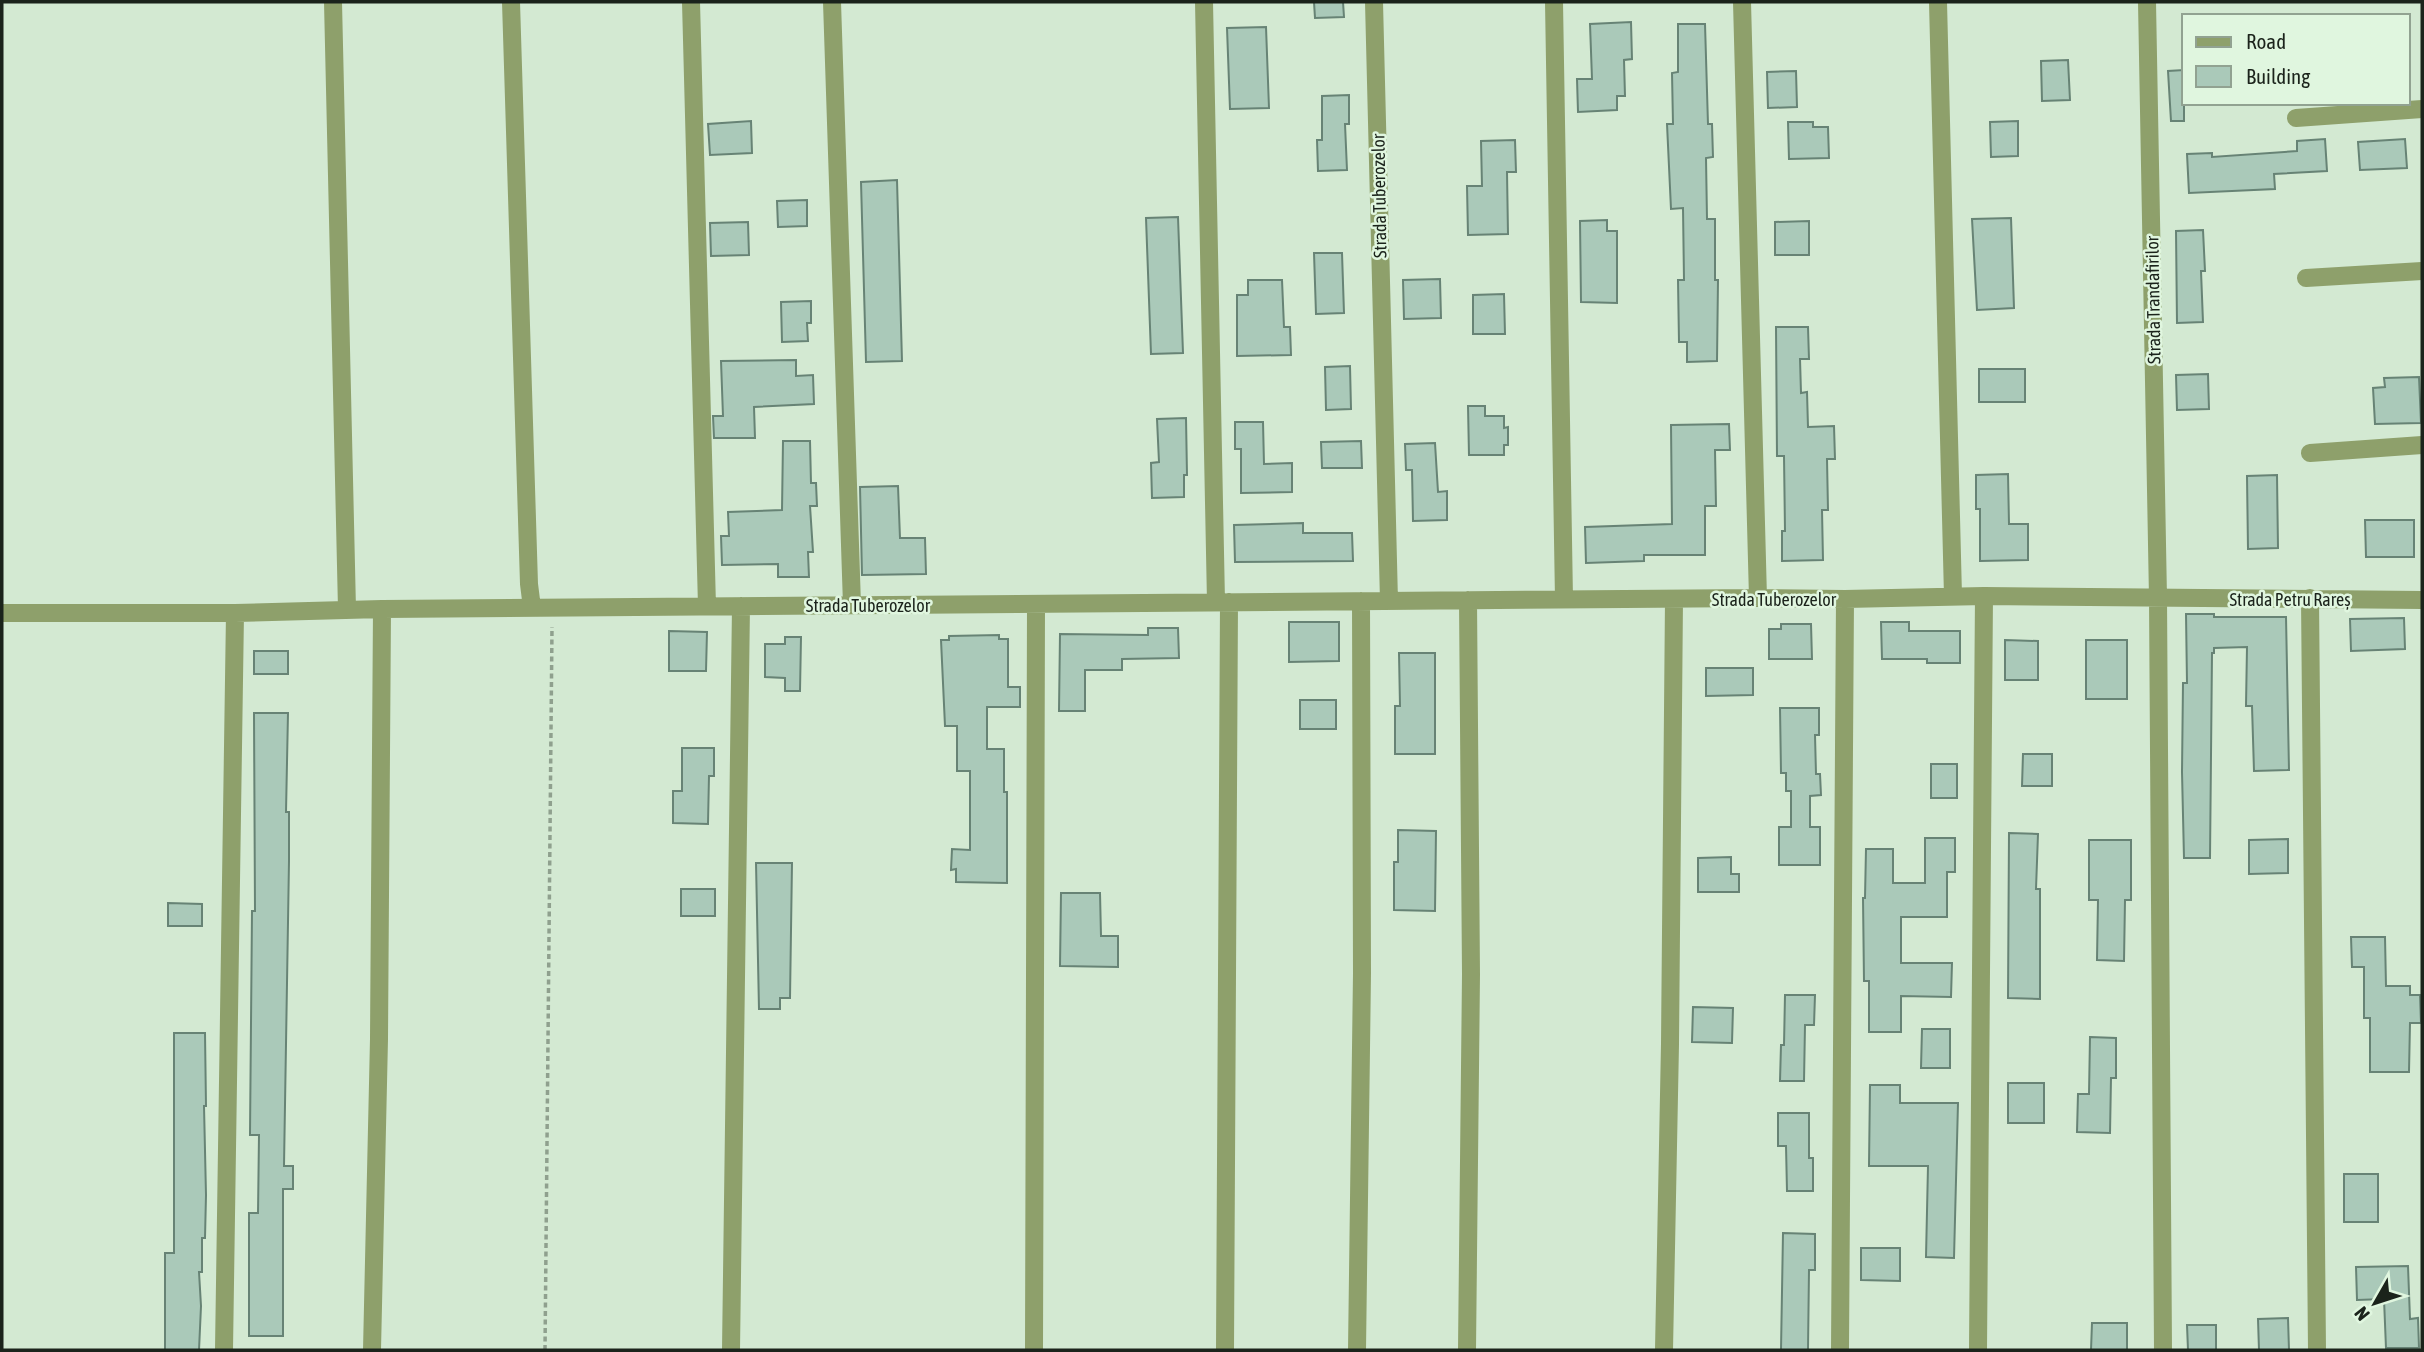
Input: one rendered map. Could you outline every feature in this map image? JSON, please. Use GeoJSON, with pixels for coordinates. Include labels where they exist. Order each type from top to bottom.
{"type":"FeatureCollection","features":[{"type":"Feature","properties":{"kind":"street"},"geometry":{"type":"LineString","coordinates":[[333,2],[347,609]]}},
{"type":"Feature","properties":{"kind":"street"},"geometry":{"type":"LineString","coordinates":[[511,2],[528,584],[532,608]]}},
{"type":"Feature","properties":{"kind":"street"},"geometry":{"type":"LineString","coordinates":[[691,2],[707,606]]}},
{"type":"Feature","properties":{"kind":"street"},"geometry":{"type":"LineString","coordinates":[[832,2],[852,605]]}},
{"type":"Feature","properties":{"kind":"street"},"geometry":{"type":"LineString","coordinates":[[1204,2],[1223,602],[1225,1350]]}},
{"type":"Feature","properties":{"kind":"street","name":"Strada Tuberozelor"},"geometry":{"type":"LineString","coordinates":[[1374,2],[1389,601]]}},
{"type":"Feature","properties":{"kind":"street"},"geometry":{"type":"LineString","coordinates":[[1554,2],[1564,599]]}},
{"type":"Feature","properties":{"kind":"street"},"geometry":{"type":"LineString","coordinates":[[1742,2],[1758,598]]}},
{"type":"Feature","properties":{"kind":"street"},"geometry":{"type":"LineString","coordinates":[[1938,2],[1953,596]]}},
{"type":"Feature","properties":{"kind":"street","name":"Strada Trandafirilor"},"geometry":{"type":"LineString","coordinates":[[2147,2],[2158,598],[2163,1350]]}},
{"type":"Feature","properties":{"kind":"street"},"geometry":{"type":"LineString","coordinates":[[2296,118],[2422,109]]}},
{"type":"Feature","properties":{"kind":"street"},"geometry":{"type":"LineString","coordinates":[[2306,278],[2422,271]]}},
{"type":"Feature","properties":{"kind":"street"},"geometry":{"type":"LineString","coordinates":[[2310,453],[2422,445]]}},
{"type":"Feature","properties":{"kind":"street","name":"Strada Tuberozelor"},"geometry":{"type":"LineString","coordinates":[[2,612],[1845,599],[1953,596],[2158,598]]}},
{"type":"Feature","properties":{"kind":"street"},"geometry":{"type":"LineString","coordinates":[[1978,1350],[1984,596]]}},
{"type":"Feature","properties":{"kind":"street","name":"Strada Petru Rareș"},"geometry":{"type":"LineString","coordinates":[[2158,598],[2422,600]]}},
{"type":"Feature","properties":{"kind":"street"},"geometry":{"type":"LineString","coordinates":[[2310,598],[2317,1350]]}},
{"type":"Feature","properties":{"kind":"street"},"geometry":{"type":"LineString","coordinates":[[1664,1350],[1670,1058],[1674,599]]}},
{"type":"Feature","properties":{"kind":"street"},"geometry":{"type":"LineString","coordinates":[[1840,1350],[1845,599]]}},
{"type":"Feature","properties":{"kind":"street"},"geometry":{"type":"LineString","coordinates":[[1466,1350],[1471,988],[1468,600]]}},
{"type":"Feature","properties":{"kind":"street"},"geometry":{"type":"LineString","coordinates":[[1357,1350],[1362,973],[1361,601]]}},
{"type":"Feature","properties":{"kind":"street"},"geometry":{"type":"LineString","coordinates":[[1034,1350],[1036,604]]}},
{"type":"Feature","properties":{"kind":"street"},"geometry":{"type":"LineString","coordinates":[[731,1350],[741,606]]}},
{"type":"Feature","properties":{"kind":"street"},"geometry":{"type":"LineString","coordinates":[[372,1350],[379,1040],[382,609]]}},
{"type":"Feature","properties":{"kind":"street"},"geometry":{"type":"LineString","coordinates":[[224,1350],[235,612]]}},
{"type":"Feature","properties":{"kind":"path"},"geometry":{"type":"LineString","coordinates":[[545,1350],[552,607]]}},
{"type":"Feature","properties":{"kind":"building"},"geometry":{"type":"Polygon","coordinates":[[[1314,2],[1343,2],[1344,17],[1315,18],[1314,2]]]}},
{"type":"Feature","properties":{"kind":"building"},"geometry":{"type":"Polygon","coordinates":[[[1631,22],[1632,59],[1624,60],[1625,96],[1617,96],[1617,110],[1578,112],[1577,79],[1592,79],[1590,24],[1631,22]]]}},
{"type":"Feature","properties":{"kind":"building"},"geometry":{"type":"Polygon","coordinates":[[[1678,24],[1705,24],[1708,124],[1712,124],[1713,157],[1706,158],[1707,219],[1715,219],[1715,280],[1718,280],[1717,361],[1687,362],[1687,342],[1679,342],[1678,280],[1684,280],[1683,208],[1671,209],[1667,124],[1673,124],[1672,73],[1678,72],[1678,24]]]}},
{"type":"Feature","properties":{"kind":"building"},"geometry":{"type":"Polygon","coordinates":[[[1266,27],[1269,108],[1230,109],[1227,28],[1266,27]]]}},
{"type":"Feature","properties":{"kind":"building"},"geometry":{"type":"Polygon","coordinates":[[[2068,60],[2070,100],[2042,101],[2041,61],[2068,60]]]}},
{"type":"Feature","properties":{"kind":"building"},"geometry":{"type":"Polygon","coordinates":[[[2182,70],[2184,121],[2171,121],[2168,71],[2182,70]]]}},
{"type":"Feature","properties":{"kind":"building"},"geometry":{"type":"Polygon","coordinates":[[[1796,71],[1797,107],[1768,108],[1767,72],[1796,71]]]}},
{"type":"Feature","properties":{"kind":"building"},"geometry":{"type":"Polygon","coordinates":[[[1349,95],[1349,124],[1345,124],[1347,170],[1318,171],[1317,140],[1322,140],[1322,96],[1349,95]]]}},
{"type":"Feature","properties":{"kind":"building"},"geometry":{"type":"Polygon","coordinates":[[[751,121],[752,153],[710,155],[708,124],[751,121]]]}},
{"type":"Feature","properties":{"kind":"building"},"geometry":{"type":"Polygon","coordinates":[[[2018,121],[2018,156],[1991,157],[1990,122],[2018,121]]]}},
{"type":"Feature","properties":{"kind":"building"},"geometry":{"type":"Polygon","coordinates":[[[1788,122],[1813,122],[1813,127],[1828,127],[1829,158],[1789,159],[1788,122]]]}},
{"type":"Feature","properties":{"kind":"building"},"geometry":{"type":"Polygon","coordinates":[[[2325,139],[2327,171],[2274,174],[2275,189],[2189,193],[2187,154],[2212,153],[2212,157],[2297,151],[2297,141],[2325,139]]]}},
{"type":"Feature","properties":{"kind":"building"},"geometry":{"type":"Polygon","coordinates":[[[2405,139],[2407,168],[2360,170],[2358,142],[2405,139]]]}},
{"type":"Feature","properties":{"kind":"building"},"geometry":{"type":"Polygon","coordinates":[[[1515,140],[1516,172],[1507,172],[1508,234],[1468,235],[1467,186],[1482,186],[1481,141],[1515,140]]]}},
{"type":"Feature","properties":{"kind":"building"},"geometry":{"type":"Polygon","coordinates":[[[897,180],[902,361],[866,362],[861,182],[897,180]]]}},
{"type":"Feature","properties":{"kind":"building"},"geometry":{"type":"Polygon","coordinates":[[[807,200],[807,226],[778,227],[777,201],[807,200]]]}},
{"type":"Feature","properties":{"kind":"building"},"geometry":{"type":"Polygon","coordinates":[[[1178,217],[1183,353],[1151,354],[1146,218],[1178,217]]]}},
{"type":"Feature","properties":{"kind":"building"},"geometry":{"type":"Polygon","coordinates":[[[2011,218],[2014,308],[1977,310],[1972,219],[2011,218]]]}},
{"type":"Feature","properties":{"kind":"building"},"geometry":{"type":"Polygon","coordinates":[[[1607,220],[1607,231],[1617,231],[1617,303],[1581,302],[1580,221],[1607,220]]]}},
{"type":"Feature","properties":{"kind":"building"},"geometry":{"type":"Polygon","coordinates":[[[1809,221],[1809,255],[1775,255],[1775,222],[1809,221]]]}},
{"type":"Feature","properties":{"kind":"building"},"geometry":{"type":"Polygon","coordinates":[[[748,222],[749,255],[711,256],[710,223],[748,222]]]}},
{"type":"Feature","properties":{"kind":"building"},"geometry":{"type":"Polygon","coordinates":[[[2203,230],[2203,322],[2177,323],[2176,231],[2203,230]]]}},
{"type":"Feature","properties":{"kind":"building"},"geometry":{"type":"Polygon","coordinates":[[[1314,253],[1342,253],[1344,313],[1316,314],[1314,253]]]}},
{"type":"Feature","properties":{"kind":"building"},"geometry":{"type":"Polygon","coordinates":[[[1440,279],[1441,318],[1404,319],[1403,280],[1440,279]]]}},
{"type":"Feature","properties":{"kind":"building"},"geometry":{"type":"Polygon","coordinates":[[[1248,280],[1282,280],[1284,327],[1290,327],[1291,355],[1237,356],[1237,295],[1248,295],[1248,280]]]}},
{"type":"Feature","properties":{"kind":"building"},"geometry":{"type":"Polygon","coordinates":[[[1504,294],[1505,334],[1473,334],[1473,295],[1504,294]]]}},
{"type":"Feature","properties":{"kind":"building"},"geometry":{"type":"Polygon","coordinates":[[[811,301],[811,323],[807,323],[808,341],[782,342],[781,302],[811,301]]]}},
{"type":"Feature","properties":{"kind":"building"},"geometry":{"type":"Polygon","coordinates":[[[1776,327],[1808,327],[1809,359],[1800,359],[1801,393],[1807,392],[1808,427],[1834,426],[1835,459],[1827,459],[1828,510],[1822,510],[1823,560],[1782,561],[1782,531],[1785,531],[1784,456],[1777,456],[1776,327]]]}},
{"type":"Feature","properties":{"kind":"building"},"geometry":{"type":"Polygon","coordinates":[[[796,360],[796,376],[813,375],[814,404],[754,407],[755,438],[714,438],[713,416],[723,416],[721,361],[796,360]]]}},
{"type":"Feature","properties":{"kind":"building"},"geometry":{"type":"Polygon","coordinates":[[[1350,366],[1351,409],[1326,410],[1325,367],[1350,366]]]}},
{"type":"Feature","properties":{"kind":"building"},"geometry":{"type":"Polygon","coordinates":[[[1979,369],[2025,369],[2025,402],[1979,402],[1979,369]]]}},
{"type":"Feature","properties":{"kind":"building"},"geometry":{"type":"Polygon","coordinates":[[[2208,374],[2209,409],[2177,410],[2176,375],[2208,374]]]}},
{"type":"Feature","properties":{"kind":"building"},"geometry":{"type":"Polygon","coordinates":[[[2419,377],[2421,423],[2375,424],[2373,388],[2385,387],[2384,378],[2419,377]]]}},
{"type":"Feature","properties":{"kind":"building"},"geometry":{"type":"Polygon","coordinates":[[[1468,406],[1485,406],[1485,416],[1504,416],[1504,428],[1508,427],[1508,445],[1504,445],[1504,455],[1469,455],[1468,406]]]}},
{"type":"Feature","properties":{"kind":"building"},"geometry":{"type":"Polygon","coordinates":[[[1186,418],[1187,475],[1184,475],[1184,497],[1152,498],[1151,463],[1159,462],[1157,419],[1186,418]]]}},
{"type":"Feature","properties":{"kind":"building"},"geometry":{"type":"Polygon","coordinates":[[[1235,422],[1263,422],[1264,464],[1292,463],[1292,492],[1241,493],[1241,449],[1235,449],[1235,422]]]}},
{"type":"Feature","properties":{"kind":"building"},"geometry":{"type":"Polygon","coordinates":[[[1729,424],[1730,450],[1715,450],[1716,506],[1705,506],[1705,555],[1644,555],[1644,561],[1586,563],[1585,527],[1672,524],[1671,425],[1729,424]]]}},
{"type":"Feature","properties":{"kind":"building"},"geometry":{"type":"Polygon","coordinates":[[[783,441],[810,441],[811,483],[816,483],[817,506],[810,506],[813,552],[808,552],[809,577],[778,577],[778,564],[722,565],[721,536],[729,536],[728,512],[782,510],[783,441]]]}},
{"type":"Feature","properties":{"kind":"building"},"geometry":{"type":"Polygon","coordinates":[[[1361,441],[1362,468],[1322,468],[1321,442],[1361,441]]]}},
{"type":"Feature","properties":{"kind":"building"},"geometry":{"type":"Polygon","coordinates":[[[1435,443],[1438,492],[1447,491],[1447,520],[1413,521],[1412,470],[1406,470],[1405,444],[1435,443]]]}},
{"type":"Feature","properties":{"kind":"building"},"geometry":{"type":"Polygon","coordinates":[[[2008,474],[2009,524],[2028,524],[2028,560],[1980,561],[1980,509],[1976,509],[1976,475],[2008,474]]]}},
{"type":"Feature","properties":{"kind":"building"},"geometry":{"type":"Polygon","coordinates":[[[2277,475],[2278,548],[2248,549],[2247,476],[2277,475]]]}},
{"type":"Feature","properties":{"kind":"building"},"geometry":{"type":"Polygon","coordinates":[[[898,486],[900,538],[925,538],[926,574],[862,575],[860,487],[898,486]]]}},
{"type":"Feature","properties":{"kind":"building"},"geometry":{"type":"Polygon","coordinates":[[[2365,520],[2414,520],[2414,557],[2366,557],[2365,520]]]}},
{"type":"Feature","properties":{"kind":"building"},"geometry":{"type":"Polygon","coordinates":[[[1303,523],[1303,533],[1352,533],[1353,561],[1235,562],[1234,525],[1303,523]]]}},
{"type":"Feature","properties":{"kind":"building"},"geometry":{"type":"Polygon","coordinates":[[[2186,614],[2214,614],[2214,617],[2286,617],[2289,770],[2254,771],[2252,706],[2246,706],[2247,647],[2214,648],[2212,653],[2210,858],[2184,858],[2182,772],[2183,683],[2187,683],[2186,614]]]}},
{"type":"Feature","properties":{"kind":"building"},"geometry":{"type":"Polygon","coordinates":[[[2404,618],[2405,649],[2351,651],[2350,619],[2404,618]]]}},
{"type":"Feature","properties":{"kind":"building"},"geometry":{"type":"Polygon","coordinates":[[[1289,622],[1339,622],[1339,661],[1289,662],[1289,622]]]}},
{"type":"Feature","properties":{"kind":"building"},"geometry":{"type":"Polygon","coordinates":[[[1881,622],[1909,622],[1909,631],[1960,631],[1960,663],[1927,663],[1927,659],[1882,659],[1881,622]]]}},
{"type":"Feature","properties":{"kind":"building"},"geometry":{"type":"Polygon","coordinates":[[[1781,624],[1811,624],[1812,659],[1769,659],[1769,629],[1781,629],[1781,624]]]}},
{"type":"Feature","properties":{"kind":"building"},"geometry":{"type":"Polygon","coordinates":[[[1148,628],[1178,628],[1179,658],[1122,659],[1122,670],[1085,670],[1085,711],[1059,711],[1060,634],[1148,635],[1148,628]]]}},
{"type":"Feature","properties":{"kind":"building"},"geometry":{"type":"Polygon","coordinates":[[[669,631],[707,632],[706,671],[669,671],[669,631]]]}},
{"type":"Feature","properties":{"kind":"building"},"geometry":{"type":"Polygon","coordinates":[[[999,635],[999,639],[1008,639],[1008,687],[1020,687],[1020,707],[987,707],[987,749],[1004,749],[1007,883],[956,882],[956,869],[951,870],[952,849],[970,850],[970,771],[957,771],[957,726],[945,726],[941,640],[949,640],[949,636],[999,635]]]}},
{"type":"Feature","properties":{"kind":"building"},"geometry":{"type":"Polygon","coordinates":[[[785,637],[801,637],[800,691],[785,691],[785,678],[765,677],[765,644],[785,644],[785,637]]]}},
{"type":"Feature","properties":{"kind":"building"},"geometry":{"type":"Polygon","coordinates":[[[2005,640],[2038,641],[2038,680],[2005,680],[2005,640]]]}},
{"type":"Feature","properties":{"kind":"building"},"geometry":{"type":"Polygon","coordinates":[[[2086,640],[2127,640],[2127,699],[2086,699],[2086,640]]]}},
{"type":"Feature","properties":{"kind":"building"},"geometry":{"type":"Polygon","coordinates":[[[254,651],[288,651],[288,674],[254,674],[254,651]]]}},
{"type":"Feature","properties":{"kind":"building"},"geometry":{"type":"Polygon","coordinates":[[[1399,653],[1435,653],[1435,754],[1395,754],[1395,706],[1400,706],[1399,653]]]}},
{"type":"Feature","properties":{"kind":"building"},"geometry":{"type":"Polygon","coordinates":[[[1706,668],[1753,668],[1753,695],[1706,696],[1706,668]]]}},
{"type":"Feature","properties":{"kind":"building"},"geometry":{"type":"Polygon","coordinates":[[[1300,700],[1336,700],[1336,729],[1300,729],[1300,700]]]}},
{"type":"Feature","properties":{"kind":"building"},"geometry":{"type":"Polygon","coordinates":[[[1780,708],[1819,708],[1819,735],[1815,735],[1816,774],[1820,774],[1821,795],[1810,796],[1810,827],[1820,827],[1820,865],[1779,865],[1779,827],[1791,827],[1791,791],[1786,791],[1786,773],[1781,773],[1780,708]]]}},
{"type":"Feature","properties":{"kind":"building"},"geometry":{"type":"Polygon","coordinates":[[[254,713],[288,713],[286,812],[289,812],[289,861],[284,1166],[293,1166],[293,1189],[283,1189],[283,1336],[249,1336],[249,1213],[258,1213],[259,1135],[250,1135],[252,911],[255,911],[254,713]]]}},
{"type":"Feature","properties":{"kind":"building"},"geometry":{"type":"Polygon","coordinates":[[[682,748],[714,748],[714,776],[709,776],[708,824],[673,823],[673,791],[682,791],[682,748]]]}},
{"type":"Feature","properties":{"kind":"building"},"geometry":{"type":"Polygon","coordinates":[[[2023,754],[2052,754],[2052,786],[2022,786],[2023,754]]]}},
{"type":"Feature","properties":{"kind":"building"},"geometry":{"type":"Polygon","coordinates":[[[1931,764],[1957,764],[1957,798],[1931,798],[1931,764]]]}},
{"type":"Feature","properties":{"kind":"building"},"geometry":{"type":"Polygon","coordinates":[[[1398,830],[1436,831],[1435,911],[1394,910],[1394,862],[1398,862],[1398,830]]]}},
{"type":"Feature","properties":{"kind":"building"},"geometry":{"type":"Polygon","coordinates":[[[2009,833],[2038,834],[2036,889],[2040,889],[2040,999],[2008,998],[2009,833]]]}},
{"type":"Feature","properties":{"kind":"building"},"geometry":{"type":"Polygon","coordinates":[[[1925,838],[1955,838],[1955,872],[1947,872],[1947,917],[1901,917],[1901,963],[1952,963],[1951,997],[1901,996],[1901,1032],[1869,1032],[1869,981],[1864,981],[1863,898],[1866,849],[1893,849],[1893,883],[1925,883],[1925,838]]]}},
{"type":"Feature","properties":{"kind":"building"},"geometry":{"type":"Polygon","coordinates":[[[2288,839],[2288,873],[2249,874],[2249,840],[2288,839]]]}},
{"type":"Feature","properties":{"kind":"building"},"geometry":{"type":"Polygon","coordinates":[[[2089,840],[2131,840],[2131,900],[2125,900],[2124,961],[2097,960],[2098,900],[2089,900],[2089,840]]]}},
{"type":"Feature","properties":{"kind":"building"},"geometry":{"type":"Polygon","coordinates":[[[1731,857],[1731,874],[1739,874],[1739,892],[1698,892],[1698,858],[1731,857]]]}},
{"type":"Feature","properties":{"kind":"building"},"geometry":{"type":"Polygon","coordinates":[[[756,863],[792,863],[790,998],[780,998],[780,1009],[759,1009],[756,863]]]}},
{"type":"Feature","properties":{"kind":"building"},"geometry":{"type":"Polygon","coordinates":[[[681,889],[715,889],[715,916],[681,916],[681,889]]]}},
{"type":"Feature","properties":{"kind":"building"},"geometry":{"type":"Polygon","coordinates":[[[1061,893],[1100,893],[1101,936],[1118,936],[1118,967],[1060,966],[1061,893]]]}},
{"type":"Feature","properties":{"kind":"building"},"geometry":{"type":"Polygon","coordinates":[[[168,903],[202,904],[202,926],[168,926],[168,903]]]}},
{"type":"Feature","properties":{"kind":"building"},"geometry":{"type":"Polygon","coordinates":[[[2351,937],[2385,937],[2386,986],[2410,986],[2410,995],[2420,995],[2421,1023],[2410,1023],[2409,1072],[2370,1072],[2370,1018],[2364,1018],[2364,967],[2352,967],[2351,937]]]}},
{"type":"Feature","properties":{"kind":"building"},"geometry":{"type":"Polygon","coordinates":[[[1785,995],[1815,995],[1814,1025],[1805,1025],[1804,1081],[1780,1081],[1785,995]]]}},
{"type":"Feature","properties":{"kind":"building"},"geometry":{"type":"Polygon","coordinates":[[[1693,1007],[1733,1008],[1732,1043],[1692,1042],[1693,1007]]]}},
{"type":"Feature","properties":{"kind":"building"},"geometry":{"type":"Polygon","coordinates":[[[1922,1029],[1950,1029],[1950,1068],[1921,1068],[1922,1029]]]}},
{"type":"Feature","properties":{"kind":"building"},"geometry":{"type":"Polygon","coordinates":[[[174,1033],[205,1033],[206,1195],[202,1272],[199,1272],[199,1350],[165,1350],[165,1253],[174,1253],[174,1033]]]}},
{"type":"Feature","properties":{"kind":"building"},"geometry":{"type":"Polygon","coordinates":[[[2090,1037],[2116,1038],[2116,1078],[2111,1078],[2110,1133],[2077,1132],[2078,1094],[2089,1094],[2090,1037]]]}},
{"type":"Feature","properties":{"kind":"building"},"geometry":{"type":"Polygon","coordinates":[[[2008,1083],[2044,1083],[2044,1123],[2008,1123],[2008,1083]]]}},
{"type":"Feature","properties":{"kind":"building"},"geometry":{"type":"Polygon","coordinates":[[[1870,1085],[1900,1085],[1900,1103],[1958,1103],[1954,1258],[1926,1257],[1928,1166],[1869,1166],[1870,1085]]]}},
{"type":"Feature","properties":{"kind":"building"},"geometry":{"type":"Polygon","coordinates":[[[1778,1113],[1809,1113],[1809,1158],[1813,1158],[1813,1191],[1787,1191],[1786,1146],[1778,1146],[1778,1113]]]}},
{"type":"Feature","properties":{"kind":"building"},"geometry":{"type":"Polygon","coordinates":[[[2344,1174],[2378,1174],[2378,1222],[2344,1222],[2344,1174]]]}},
{"type":"Feature","properties":{"kind":"building"},"geometry":{"type":"Polygon","coordinates":[[[1783,1233],[1815,1234],[1815,1270],[1809,1270],[1808,1350],[1781,1350],[1783,1233]]]}},
{"type":"Feature","properties":{"kind":"building"},"geometry":{"type":"Polygon","coordinates":[[[1861,1248],[1900,1248],[1900,1281],[1861,1280],[1861,1248]]]}},
{"type":"Feature","properties":{"kind":"building"},"geometry":{"type":"Polygon","coordinates":[[[2408,1266],[2410,1319],[2418,1318],[2419,1348],[2386,1348],[2384,1299],[2357,1300],[2356,1267],[2408,1266]]]}},
{"type":"Feature","properties":{"kind":"building"},"geometry":{"type":"Polygon","coordinates":[[[2288,1318],[2289,1350],[2259,1350],[2258,1319],[2288,1318]]]}},
{"type":"Feature","properties":{"kind":"building"},"geometry":{"type":"Polygon","coordinates":[[[2092,1323],[2127,1323],[2127,1350],[2091,1350],[2092,1323]]]}},
{"type":"Feature","properties":{"kind":"building"},"geometry":{"type":"Polygon","coordinates":[[[2187,1325],[2216,1325],[2216,1350],[2188,1350],[2187,1325]]]}}]}
